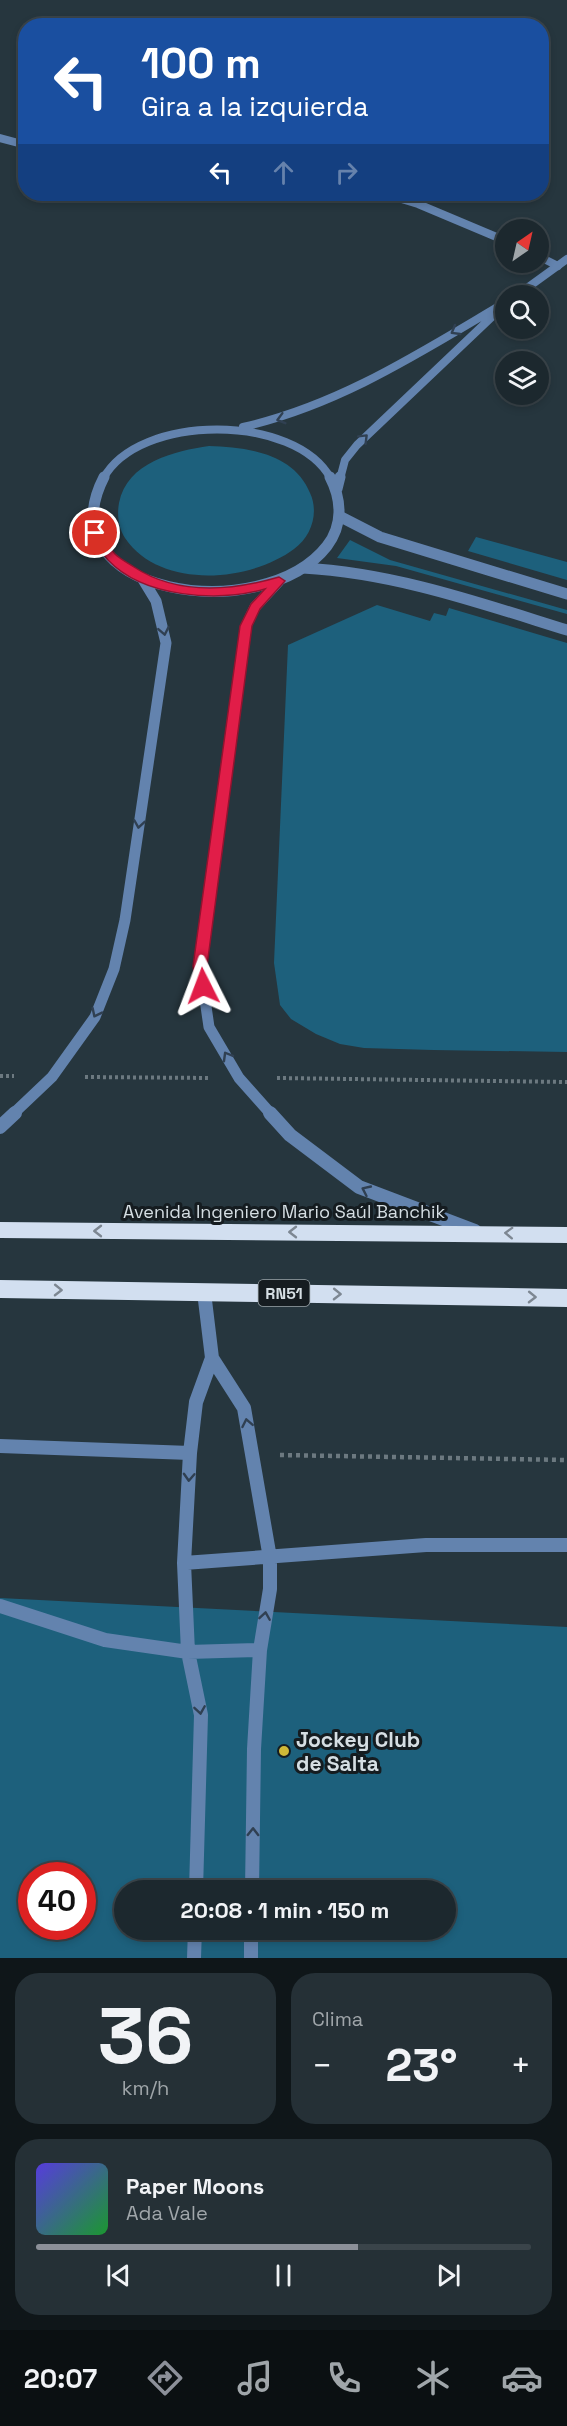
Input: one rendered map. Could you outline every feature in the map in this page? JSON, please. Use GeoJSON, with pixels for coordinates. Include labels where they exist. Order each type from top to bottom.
{"type":"FeatureCollection","features":[{"type":"Feature","properties":{"kind":"highway","name":"Avenida Ingeniero Mario Saúl Banchik"},"geometry":{"type":"LineString","coordinates":[[0,1230],[567,1235]]}},
{"type":"Feature","properties":{"kind":"highway","name":"RN51"},"geometry":{"type":"LineString","coordinates":[[0,1289],[567,1298]]}},
{"type":"Feature","properties":{"kind":"street"},"geometry":{"type":"LineString","coordinates":[[0,138],[18,143]]}},
{"type":"Feature","properties":{"kind":"street"},"geometry":{"type":"LineString","coordinates":[[408,201],[495,236]]}},
{"type":"Feature","properties":{"kind":"street"},"geometry":{"type":"LineString","coordinates":[[531,285],[567,259]]}},
{"type":"Feature","properties":{"kind":"street"},"geometry":{"type":"LineString","coordinates":[[549,262],[558,266]]}},
{"type":"Feature","properties":{"kind":"street"},"geometry":{"type":"LineString","coordinates":[[495,309],[352,390],[305,412],[277,421],[230,429],[191,430],[154,440],[122,457],[101,480],[91,506],[95,533],[112,558],[142,578],[174,589],[210,593],[246,591],[279,581],[303,568],[329,544],[340,517],[337,489],[345,460],[357,445],[495,313]]}},
{"type":"Feature","properties":{"kind":"street"},"geometry":{"type":"LineString","coordinates":[[230,429],[266,434],[298,447],[322,466],[337,489]]}},
{"type":"Feature","properties":{"kind":"street"},"geometry":{"type":"LineString","coordinates":[[340,517],[380,537],[405,546],[567,594]]}},
{"type":"Feature","properties":{"kind":"street"},"geometry":{"type":"LineString","coordinates":[[303,568],[336,568],[390,578],[567,630]]}},
{"type":"Feature","properties":{"kind":"street"},"geometry":{"type":"LineString","coordinates":[[0,1127],[52,1077],[95,1017],[114,969],[125,920],[166,643],[156,601],[142,578]]}},
{"type":"Feature","properties":{"kind":"street"},"geometry":{"type":"LineString","coordinates":[[279,581],[255,607],[246,626],[200,966],[209,1026],[239,1078],[290,1135],[359,1187],[479,1233]]}},
{"type":"Feature","properties":{"kind":"street"},"geometry":{"type":"LineString","coordinates":[[204,1292],[212,1358],[244,1408],[270,1558],[270,1589],[260,1650],[254,1749],[252,1880]]}},
{"type":"Feature","properties":{"kind":"street"},"geometry":{"type":"LineString","coordinates":[[196,1880],[201,1715],[188,1652],[184,1563],[190,1453],[196,1402],[212,1358]]}},
{"type":"Feature","properties":{"kind":"street"},"geometry":{"type":"LineString","coordinates":[[0,1446],[190,1453]]}},
{"type":"Feature","properties":{"kind":"street"},"geometry":{"type":"LineString","coordinates":[[184,1563],[426,1545],[567,1545]]}},
{"type":"Feature","properties":{"kind":"street"},"geometry":{"type":"LineString","coordinates":[[0,1606],[105,1640],[188,1652],[260,1650]]}},
{"type":"Feature","properties":{"kind":"street"},"geometry":{"type":"LineString","coordinates":[[194,1958],[195,1940]]}},
{"type":"Feature","properties":{"kind":"street"},"geometry":{"type":"LineString","coordinates":[[251,1940],[251,1958]]}},
{"type":"Feature","properties":{"kind":"path"},"geometry":{"type":"LineString","coordinates":[[0,1076],[567,1082]]}},
{"type":"Feature","properties":{"kind":"path"},"geometry":{"type":"LineString","coordinates":[[253,1454],[567,1460]]}},
{"type":"Feature","properties":{"kind":"shaded area"},"geometry":{"type":"Polygon","coordinates":[[[209,446],[253,451],[281,461],[293,469],[303,480],[310,493],[314,508],[309,531],[300,544],[276,560],[254,569],[230,574],[206,575],[182,573],[160,566],[141,555],[125,538],[119,525],[118,507],[124,489],[132,478],[142,468],[168,455],[209,446]]]}},
{"type":"Feature","properties":{"kind":"shaded area"},"geometry":{"type":"Polygon","coordinates":[[[476,537],[567,562],[567,580],[468,551],[476,537]]]}},
{"type":"Feature","properties":{"kind":"shaded area"},"geometry":{"type":"Polygon","coordinates":[[[350,540],[390,560],[567,610],[567,614],[396,566],[337,558],[350,540]]]}},
{"type":"Feature","properties":{"kind":"shaded area"},"geometry":{"type":"Polygon","coordinates":[[[377,605],[430,621],[434,613],[446,616],[449,608],[567,643],[567,1052],[364,1048],[340,1044],[316,1034],[291,1019],[280,1005],[274,963],[288,645],[377,605]]]}},
{"type":"Feature","properties":{"kind":"shaded area","name":"Jockey Club de Salta"},"geometry":{"type":"Polygon","coordinates":[[[0,1598],[567,1627],[567,1958],[0,1958],[0,1598]]]}},
{"type":"Feature","properties":{"kind":"place","name":"Jockey Club de Salta"},"geometry":{"type":"Point","coordinates":[284,1751]}},
{"type":"Feature","properties":{"kind":"route"},"geometry":{"type":"LineString","coordinates":[[95,533],[112,558],[142,578],[174,589],[210,593],[246,591],[279,581],[255,607],[246,626],[200,966],[203,986]]}}]}
